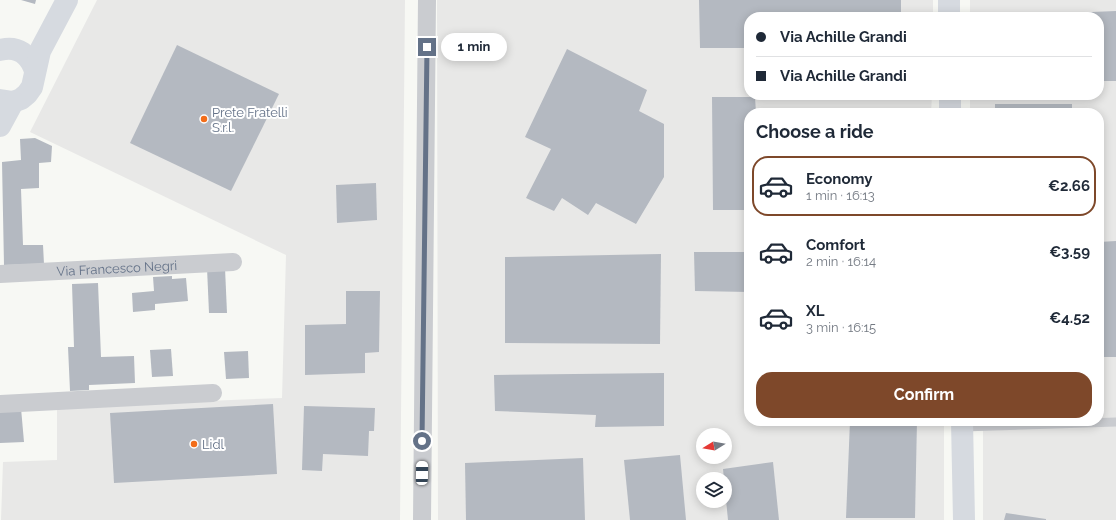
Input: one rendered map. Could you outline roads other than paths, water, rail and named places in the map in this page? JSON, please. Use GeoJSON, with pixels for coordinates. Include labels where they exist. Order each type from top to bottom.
{"type":"FeatureCollection","features":[{"type":"Feature","properties":{"kind":"main road"},"geometry":{"type":"LineString","coordinates":[[0,126],[6,101],[21,99],[32,88],[40,52],[67,0]]}},
{"type":"Feature","properties":{"kind":"main road"},"geometry":{"type":"LineString","coordinates":[[949,0],[949,12]]}},
{"type":"Feature","properties":{"kind":"main road"},"geometry":{"type":"LineString","coordinates":[[4,48],[32,41],[54,27]]}},
{"type":"Feature","properties":{"kind":"main road"},"geometry":{"type":"LineString","coordinates":[[4,48],[21,51],[28,57],[35,72]]}},
{"type":"Feature","properties":{"kind":"main road"},"geometry":{"type":"LineString","coordinates":[[962,426],[964,520]]}},
{"type":"Feature","properties":{"kind":"street"},"geometry":{"type":"LineString","coordinates":[[422,520],[427,0]]}},
{"type":"Feature","properties":{"kind":"street","name":"Via Francesco Negri"},"geometry":{"type":"LineString","coordinates":[[0,274],[234,262]]}},
{"type":"Feature","properties":{"kind":"street"},"geometry":{"type":"LineString","coordinates":[[0,404],[213,393]]}},
{"type":"Feature","properties":{"kind":"lane"},"geometry":{"type":"LineString","coordinates":[[1104,422],[1116,422]]}},
{"type":"Feature","properties":{"kind":"place","name":"Prete Fratelli S.r.l."},"geometry":{"type":"Point","coordinates":[204,119]}},
{"type":"Feature","properties":{"kind":"place","name":"Lidl"},"geometry":{"type":"Point","coordinates":[194,444]}}]}
